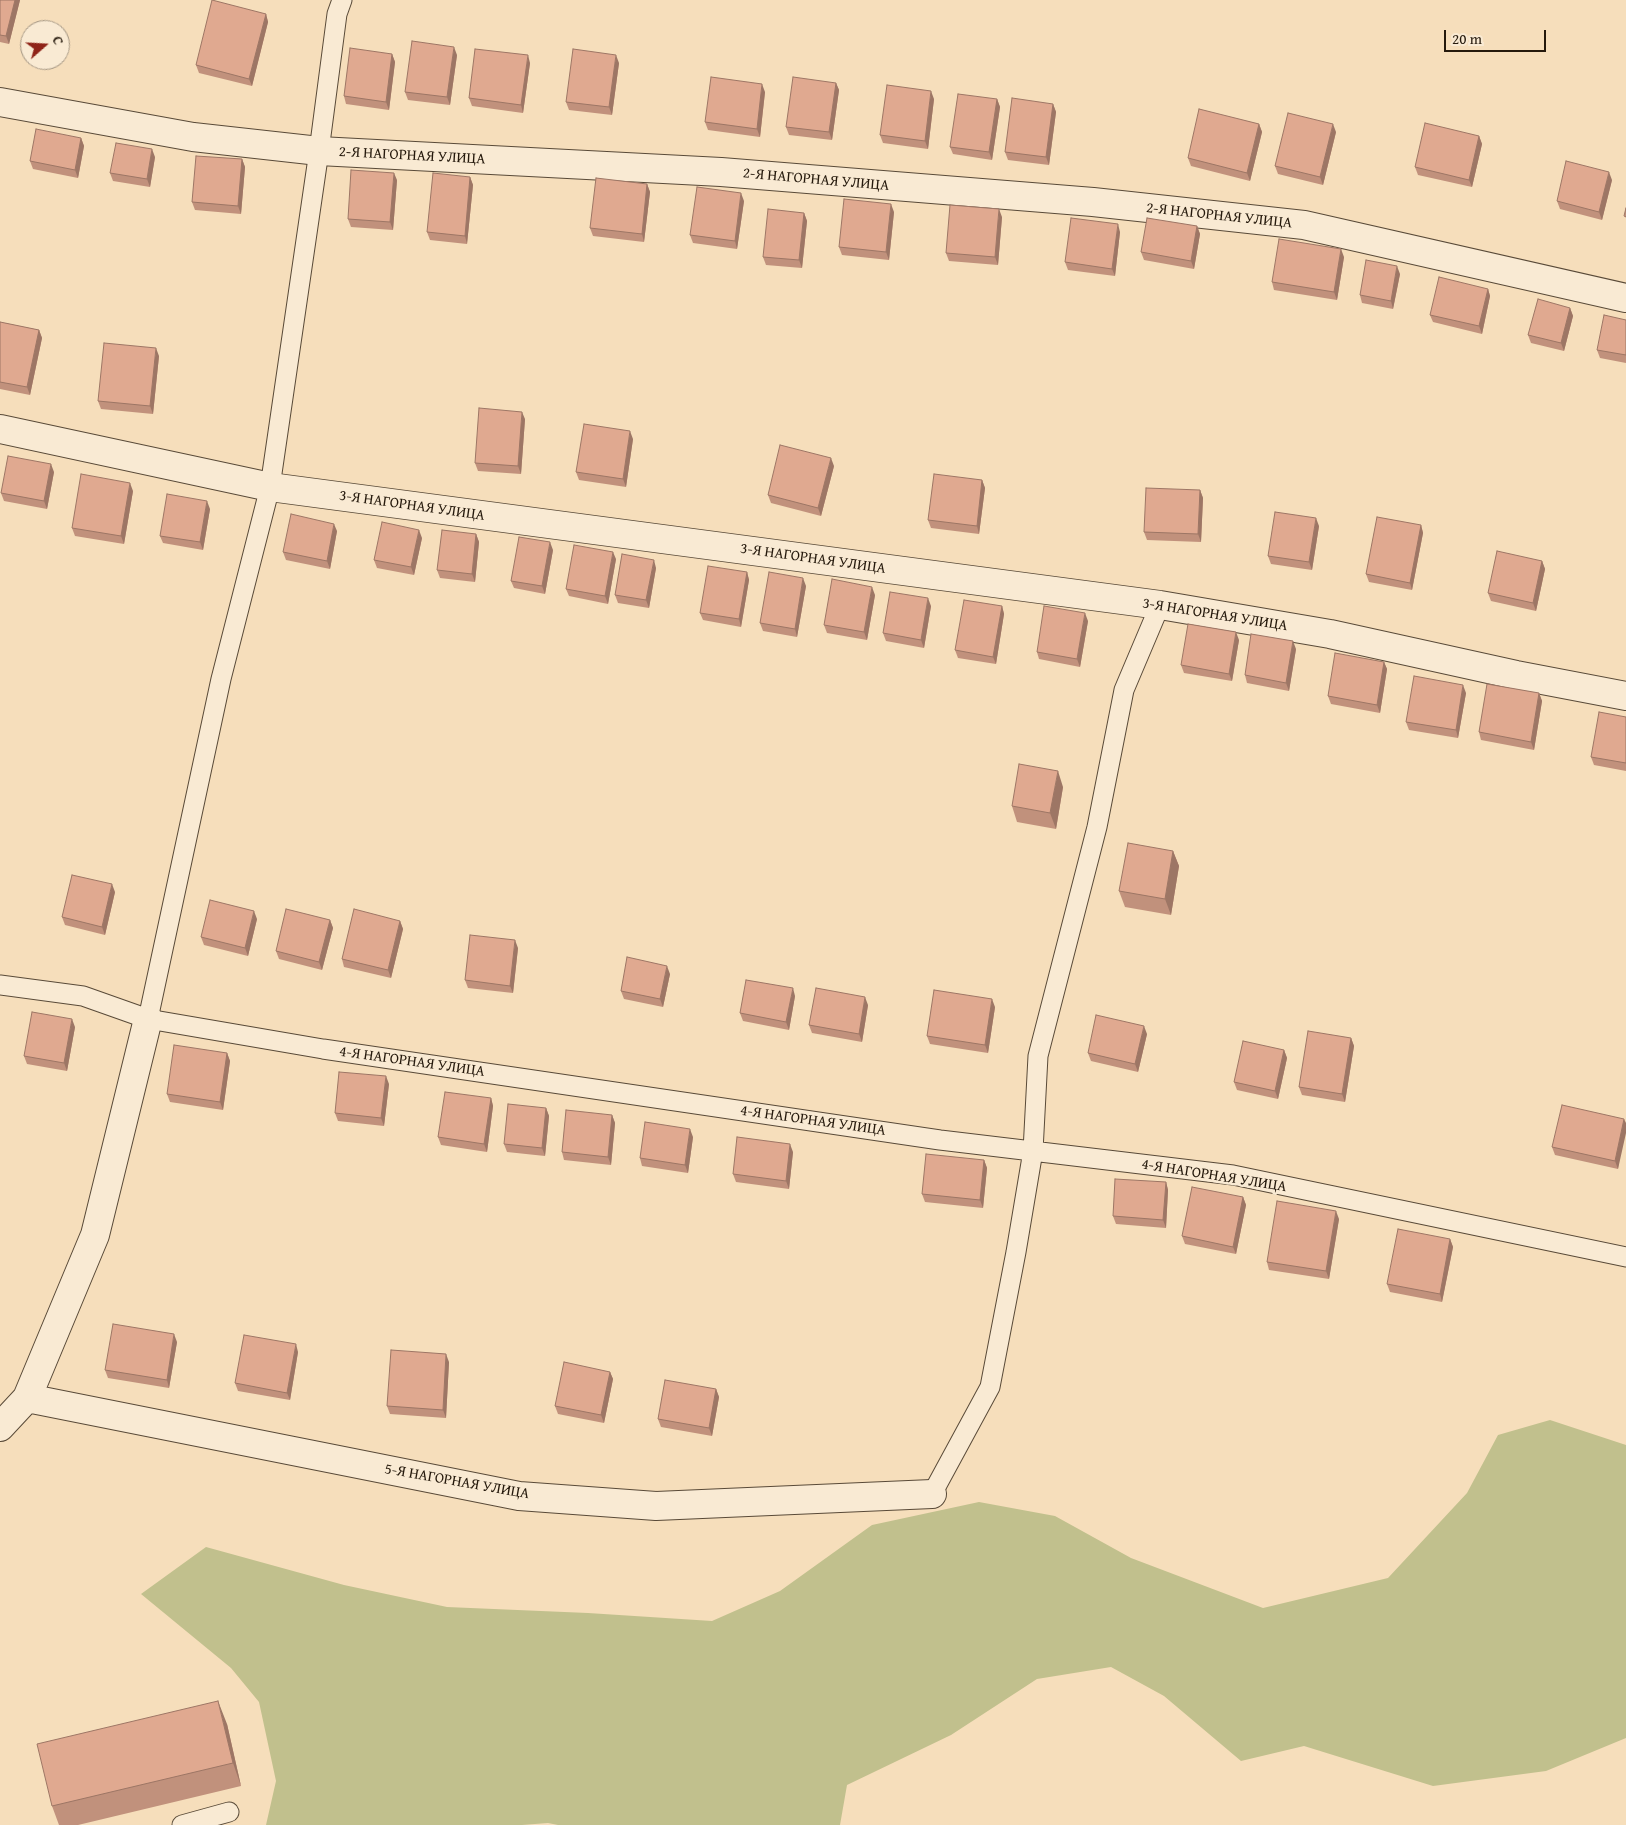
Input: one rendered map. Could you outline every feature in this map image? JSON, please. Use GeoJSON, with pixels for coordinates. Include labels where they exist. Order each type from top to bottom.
{"type":"FeatureCollection","features":[{"type":"Feature","properties":{"kind":"street","name":"2-Я НАГОРНАЯ УЛИЦА"},"geometry":{"type":"LineString","coordinates":[[0,102],[193,137],[319,151],[721,172],[1093,202],[1304,225],[1626,298]]}},
{"type":"Feature","properties":{"kind":"street","name":"3-Я НАГОРНАЯ УЛИЦА"},"geometry":{"type":"LineString","coordinates":[[0,429],[270,487],[1160,605],[1330,634],[1516,675],[1626,696]]}},
{"type":"Feature","properties":{"kind":"street"},"geometry":{"type":"LineString","coordinates":[[0,1427],[27,1398],[94,1235],[148,1019]]}},
{"type":"Feature","properties":{"kind":"street","name":"5-Я НАГОРНАЯ УЛИЦА"},"geometry":{"type":"LineString","coordinates":[[27,1398],[519,1496],[656,1506],[932,1494]]}},
{"type":"Feature","properties":{"kind":"lane"},"geometry":{"type":"LineString","coordinates":[[148,1019],[221,679],[270,487],[337,14],[342,0]]}},
{"type":"Feature","properties":{"kind":"lane"},"geometry":{"type":"LineString","coordinates":[[932,1494],[990,1387],[1033,1151],[1038,1056],[1097,827],[1124,690],[1160,605]]}},
{"type":"Feature","properties":{"kind":"lane","name":"4-Я НАГОРНАЯ УЛИЦА"},"geometry":{"type":"LineString","coordinates":[[0,985],[83,996],[148,1019],[323,1049],[930,1138],[1233,1175],[1626,1258]]}},
{"type":"Feature","properties":{"kind":"lane"},"geometry":{"type":"LineString","coordinates":[[182,1825],[229,1812]]}},
{"type":"Feature","properties":{"kind":"shaded area"},"geometry":{"type":"Polygon","coordinates":[[[1550,1420],[1626,1445],[1626,1738],[1546,1771],[1433,1786],[1304,1746],[1241,1761],[1164,1696],[1111,1667],[1037,1679],[951,1735],[847,1785],[840,1825],[558,1825],[548,1823],[522,1825],[266,1825],[276,1781],[259,1702],[231,1668],[141,1594],[206,1547],[344,1585],[447,1607],[712,1621],[780,1591],[872,1525],[979,1502],[1055,1516],[1131,1558],[1263,1608],[1388,1578],[1467,1493],[1498,1435],[1550,1420]]]}},
{"type":"Feature","properties":{"kind":"building"},"geometry":{"type":"Polygon","coordinates":[[[0,0],[15,0],[6,36],[0,35],[0,0]]]}},
{"type":"Feature","properties":{"kind":"building"},"geometry":{"type":"Polygon","coordinates":[[[212,0],[266,14],[249,79],[196,65],[212,0]]]}},
{"type":"Feature","properties":{"kind":"building"},"geometry":{"type":"Polygon","coordinates":[[[412,41],[454,47],[447,97],[405,92],[412,41]]]}},
{"type":"Feature","properties":{"kind":"building"},"geometry":{"type":"Polygon","coordinates":[[[350,48],[392,54],[386,102],[344,96],[350,48]]]}},
{"type":"Feature","properties":{"kind":"building"},"geometry":{"type":"Polygon","coordinates":[[[475,49],[528,55],[521,105],[469,98],[475,49]]]}},
{"type":"Feature","properties":{"kind":"building"},"geometry":{"type":"Polygon","coordinates":[[[573,49],[616,55],[609,107],[566,102],[573,49]]]}},
{"type":"Feature","properties":{"kind":"building"},"geometry":{"type":"Polygon","coordinates":[[[711,77],[762,84],[757,129],[705,122],[711,77]]]}},
{"type":"Feature","properties":{"kind":"building"},"geometry":{"type":"Polygon","coordinates":[[[793,77],[836,83],[829,132],[786,127],[793,77]]]}},
{"type":"Feature","properties":{"kind":"building"},"geometry":{"type":"Polygon","coordinates":[[[887,85],[931,91],[925,141],[880,135],[887,85]]]}},
{"type":"Feature","properties":{"kind":"building"},"geometry":{"type":"Polygon","coordinates":[[[958,94],[997,99],[989,152],[950,147],[958,94]]]}},
{"type":"Feature","properties":{"kind":"building"},"geometry":{"type":"Polygon","coordinates":[[[1012,98],[1053,104],[1046,157],[1005,152],[1012,98]]]}},
{"type":"Feature","properties":{"kind":"building"},"geometry":{"type":"Polygon","coordinates":[[[1199,109],[1259,124],[1247,173],[1188,158],[1199,109]]]}},
{"type":"Feature","properties":{"kind":"building"},"geometry":{"type":"Polygon","coordinates":[[[1288,113],[1333,124],[1320,177],[1275,166],[1288,113]]]}},
{"type":"Feature","properties":{"kind":"building"},"geometry":{"type":"Polygon","coordinates":[[[1425,123],[1479,136],[1469,180],[1415,167],[1425,123]]]}},
{"type":"Feature","properties":{"kind":"building"},"geometry":{"type":"Polygon","coordinates":[[[36,129],[81,138],[75,170],[30,161],[36,129]]]}},
{"type":"Feature","properties":{"kind":"building"},"geometry":{"type":"Polygon","coordinates":[[[116,143],[152,149],[147,179],[110,173],[116,143]]]}},
{"type":"Feature","properties":{"kind":"building"},"geometry":{"type":"Polygon","coordinates":[[[196,156],[242,159],[238,206],[192,202],[196,156]]]}},
{"type":"Feature","properties":{"kind":"building"},"geometry":{"type":"Polygon","coordinates":[[[1566,161],[1609,172],[1599,212],[1557,201],[1566,161]]]}},
{"type":"Feature","properties":{"kind":"building"},"geometry":{"type":"Polygon","coordinates":[[[351,170],[394,173],[390,222],[348,219],[351,170]]]}},
{"type":"Feature","properties":{"kind":"building"},"geometry":{"type":"Polygon","coordinates":[[[433,173],[470,177],[465,236],[427,232],[433,173]]]}},
{"type":"Feature","properties":{"kind":"building"},"geometry":{"type":"Polygon","coordinates":[[[596,178],[647,184],[642,234],[590,228],[596,178]]]}},
{"type":"Feature","properties":{"kind":"building"},"geometry":{"type":"Polygon","coordinates":[[[697,187],[741,193],[735,241],[690,235],[697,187]]]}},
{"type":"Feature","properties":{"kind":"building"},"geometry":{"type":"Polygon","coordinates":[[[844,199],[891,204],[886,252],[839,247],[844,199]]]}},
{"type":"Feature","properties":{"kind":"building"},"geometry":{"type":"Polygon","coordinates":[[[950,205],[999,209],[995,257],[946,253],[950,205]]]}},
{"type":"Feature","properties":{"kind":"building"},"geometry":{"type":"Polygon","coordinates":[[[768,209],[804,213],[799,260],[763,257],[768,209]]]}},
{"type":"Feature","properties":{"kind":"building"},"geometry":{"type":"Polygon","coordinates":[[[1071,218],[1118,224],[1112,269],[1065,262],[1071,218]]]}},
{"type":"Feature","properties":{"kind":"building"},"geometry":{"type":"Polygon","coordinates":[[[1147,218],[1197,226],[1191,261],[1141,252],[1147,218]]]}},
{"type":"Feature","properties":{"kind":"building"},"geometry":{"type":"Polygon","coordinates":[[[1279,239],[1341,249],[1334,292],[1272,282],[1279,239]]]}},
{"type":"Feature","properties":{"kind":"building"},"geometry":{"type":"Polygon","coordinates":[[[1366,260],[1397,266],[1391,301],[1360,295],[1366,260]]]}},
{"type":"Feature","properties":{"kind":"building"},"geometry":{"type":"Polygon","coordinates":[[[1439,277],[1488,289],[1479,326],[1430,315],[1439,277]]]}},
{"type":"Feature","properties":{"kind":"building"},"geometry":{"type":"Polygon","coordinates":[[[1538,299],[1570,308],[1561,343],[1528,335],[1538,299]]]}},
{"type":"Feature","properties":{"kind":"building"},"geometry":{"type":"Polygon","coordinates":[[[1604,315],[1626,320],[1626,355],[1597,350],[1604,315]]]}},
{"type":"Feature","properties":{"kind":"building"},"geometry":{"type":"Polygon","coordinates":[[[0,322],[39,330],[27,387],[0,382],[0,322]]]}},
{"type":"Feature","properties":{"kind":"building"},"geometry":{"type":"Polygon","coordinates":[[[104,343],[156,348],[150,406],[98,401],[104,343]]]}},
{"type":"Feature","properties":{"kind":"building"},"geometry":{"type":"Polygon","coordinates":[[[479,408],[522,412],[518,466],[475,463],[479,408]]]}},
{"type":"Feature","properties":{"kind":"building"},"geometry":{"type":"Polygon","coordinates":[[[584,424],[630,431],[623,479],[576,472],[584,424]]]}},
{"type":"Feature","properties":{"kind":"building"},"geometry":{"type":"Polygon","coordinates":[[[780,445],[831,458],[818,508],[768,495],[780,445]]]}},
{"type":"Feature","properties":{"kind":"building"},"geometry":{"type":"Polygon","coordinates":[[[8,456],[51,464],[44,501],[1,493],[8,456]]]}},
{"type":"Feature","properties":{"kind":"building"},"geometry":{"type":"Polygon","coordinates":[[[81,474],[130,483],[121,536],[72,528],[81,474]]]}},
{"type":"Feature","properties":{"kind":"building"},"geometry":{"type":"Polygon","coordinates":[[[934,474],[982,480],[977,526],[928,520],[934,474]]]}},
{"type":"Feature","properties":{"kind":"building"},"geometry":{"type":"Polygon","coordinates":[[[1146,488],[1200,490],[1198,534],[1144,532],[1146,488]]]}},
{"type":"Feature","properties":{"kind":"building"},"geometry":{"type":"Polygon","coordinates":[[[167,494],[207,501],[200,542],[160,536],[167,494]]]}},
{"type":"Feature","properties":{"kind":"building"},"geometry":{"type":"Polygon","coordinates":[[[1275,512],[1316,518],[1309,562],[1268,556],[1275,512]]]}},
{"type":"Feature","properties":{"kind":"building"},"geometry":{"type":"Polygon","coordinates":[[[291,514],[334,524],[327,561],[283,552],[291,514]]]}},
{"type":"Feature","properties":{"kind":"building"},"geometry":{"type":"Polygon","coordinates":[[[1377,517],[1421,525],[1410,583],[1366,574],[1377,517]]]}},
{"type":"Feature","properties":{"kind":"building"},"geometry":{"type":"Polygon","coordinates":[[[382,522],[419,530],[411,567],[374,560],[382,522]]]}},
{"type":"Feature","properties":{"kind":"building"},"geometry":{"type":"Polygon","coordinates":[[[442,530],[476,534],[472,574],[437,570],[442,530]]]}},
{"type":"Feature","properties":{"kind":"building"},"geometry":{"type":"Polygon","coordinates":[[[519,537],[550,542],[542,586],[511,581],[519,537]]]}},
{"type":"Feature","properties":{"kind":"building"},"geometry":{"type":"Polygon","coordinates":[[[574,545],[613,552],[605,596],[566,589],[574,545]]]}},
{"type":"Feature","properties":{"kind":"building"},"geometry":{"type":"Polygon","coordinates":[[[1497,551],[1542,561],[1533,603],[1488,593],[1497,551]]]}},
{"type":"Feature","properties":{"kind":"building"},"geometry":{"type":"Polygon","coordinates":[[[622,554],[654,560],[646,600],[615,595],[622,554]]]}},
{"type":"Feature","properties":{"kind":"building"},"geometry":{"type":"Polygon","coordinates":[[[708,566],[747,572],[739,619],[700,613],[708,566]]]}},
{"type":"Feature","properties":{"kind":"building"},"geometry":{"type":"Polygon","coordinates":[[[769,572],[803,578],[795,629],[760,623],[769,572]]]}},
{"type":"Feature","properties":{"kind":"building"},"geometry":{"type":"Polygon","coordinates":[[[832,579],[872,587],[864,632],[824,625],[832,579]]]}},
{"type":"Feature","properties":{"kind":"building"},"geometry":{"type":"Polygon","coordinates":[[[890,592],[928,598],[921,640],[883,633],[890,592]]]}},
{"type":"Feature","properties":{"kind":"building"},"geometry":{"type":"Polygon","coordinates":[[[964,600],[1002,606],[993,657],[955,650],[964,600]]]}},
{"type":"Feature","properties":{"kind":"building"},"geometry":{"type":"Polygon","coordinates":[[[1044,606],[1085,613],[1077,659],[1037,652],[1044,606]]]}},
{"type":"Feature","properties":{"kind":"building"},"geometry":{"type":"Polygon","coordinates":[[[1188,624],[1236,632],[1229,674],[1181,665],[1188,624]]]}},
{"type":"Feature","properties":{"kind":"building"},"geometry":{"type":"Polygon","coordinates":[[[1251,634],[1293,641],[1286,683],[1245,675],[1251,634]]]}},
{"type":"Feature","properties":{"kind":"building"},"geometry":{"type":"Polygon","coordinates":[[[1335,653],[1384,662],[1377,705],[1328,696],[1335,653]]]}},
{"type":"Feature","properties":{"kind":"building"},"geometry":{"type":"Polygon","coordinates":[[[1414,676],[1463,685],[1456,730],[1406,722],[1414,676]]]}},
{"type":"Feature","properties":{"kind":"building"},"geometry":{"type":"Polygon","coordinates":[[[1487,684],[1539,693],[1531,742],[1479,732],[1487,684]]]}},
{"type":"Feature","properties":{"kind":"building"},"geometry":{"type":"Polygon","coordinates":[[[1599,712],[1626,717],[1626,763],[1591,757],[1599,712]]]}},
{"type":"Feature","properties":{"kind":"building"},"geometry":{"type":"Polygon","coordinates":[[[1019,764],[1058,771],[1050,813],[1012,806],[1019,764]]]}},
{"type":"Feature","properties":{"kind":"building"},"geometry":{"type":"Polygon","coordinates":[[[1128,843],[1173,851],[1165,899],[1119,891],[1128,843]]]}},
{"type":"Feature","properties":{"kind":"building"},"geometry":{"type":"Polygon","coordinates":[[[72,875],[112,884],[102,927],[62,917],[72,875]]]}},
{"type":"Feature","properties":{"kind":"building"},"geometry":{"type":"Polygon","coordinates":[[[210,900],[254,911],[245,948],[201,937],[210,900]]]}},
{"type":"Feature","properties":{"kind":"building"},"geometry":{"type":"Polygon","coordinates":[[[286,909],[330,920],[319,962],[276,951],[286,909]]]}},
{"type":"Feature","properties":{"kind":"building"},"geometry":{"type":"Polygon","coordinates":[[[354,909],[400,921],[388,970],[342,959],[354,909]]]}},
{"type":"Feature","properties":{"kind":"building"},"geometry":{"type":"Polygon","coordinates":[[[470,935],[515,940],[510,986],[465,980],[470,935]]]}},
{"type":"Feature","properties":{"kind":"building"},"geometry":{"type":"Polygon","coordinates":[[[627,957],[667,966],[660,999],[621,991],[627,957]]]}},
{"type":"Feature","properties":{"kind":"building"},"geometry":{"type":"Polygon","coordinates":[[[746,980],[793,988],[786,1022],[740,1013],[746,980]]]}},
{"type":"Feature","properties":{"kind":"building"},"geometry":{"type":"Polygon","coordinates":[[[816,988],[865,997],[859,1034],[809,1025],[816,988]]]}},
{"type":"Feature","properties":{"kind":"building"},"geometry":{"type":"Polygon","coordinates":[[[934,990],[992,999],[985,1045],[927,1036],[934,990]]]}},
{"type":"Feature","properties":{"kind":"building"},"geometry":{"type":"Polygon","coordinates":[[[32,1012],[72,1019],[64,1063],[24,1056],[32,1012]]]}},
{"type":"Feature","properties":{"kind":"building"},"geometry":{"type":"Polygon","coordinates":[[[1096,1015],[1144,1026],[1135,1064],[1088,1053],[1096,1015]]]}},
{"type":"Feature","properties":{"kind":"building"},"geometry":{"type":"Polygon","coordinates":[[[1308,1031],[1351,1038],[1342,1094],[1299,1087],[1308,1031]]]}},
{"type":"Feature","properties":{"kind":"building"},"geometry":{"type":"Polygon","coordinates":[[[1243,1041],[1284,1050],[1275,1091],[1234,1082],[1243,1041]]]}},
{"type":"Feature","properties":{"kind":"building"},"geometry":{"type":"Polygon","coordinates":[[[174,1045],[227,1053],[220,1102],[167,1094],[174,1045]]]}},
{"type":"Feature","properties":{"kind":"building"},"geometry":{"type":"Polygon","coordinates":[[[339,1072],[386,1076],[381,1118],[335,1113],[339,1072]]]}},
{"type":"Feature","properties":{"kind":"building"},"geometry":{"type":"Polygon","coordinates":[[[445,1092],[491,1098],[484,1144],[438,1137],[445,1092]]]}},
{"type":"Feature","properties":{"kind":"building"},"geometry":{"type":"Polygon","coordinates":[[[508,1104],[546,1108],[542,1148],[504,1144],[508,1104]]]}},
{"type":"Feature","properties":{"kind":"building"},"geometry":{"type":"Polygon","coordinates":[[[1562,1105],[1624,1119],[1615,1161],[1552,1147],[1562,1105]]]}},
{"type":"Feature","properties":{"kind":"building"},"geometry":{"type":"Polygon","coordinates":[[[566,1110],[612,1115],[608,1157],[562,1152],[566,1110]]]}},
{"type":"Feature","properties":{"kind":"building"},"geometry":{"type":"Polygon","coordinates":[[[645,1122],[690,1129],[685,1165],[640,1158],[645,1122]]]}},
{"type":"Feature","properties":{"kind":"building"},"geometry":{"type":"Polygon","coordinates":[[[737,1137],[790,1144],[786,1181],[733,1174],[737,1137]]]}},
{"type":"Feature","properties":{"kind":"building"},"geometry":{"type":"Polygon","coordinates":[[[926,1154],[984,1160],[980,1200],[922,1194],[926,1154]]]}},
{"type":"Feature","properties":{"kind":"building"},"geometry":{"type":"Polygon","coordinates":[[[1115,1179],[1166,1182],[1163,1220],[1113,1216],[1115,1179]]]}},
{"type":"Feature","properties":{"kind":"building"},"geometry":{"type":"Polygon","coordinates":[[[1192,1187],[1243,1197],[1233,1247],[1182,1236],[1192,1187]]]}},
{"type":"Feature","properties":{"kind":"building"},"geometry":{"type":"Polygon","coordinates":[[[1277,1201],[1336,1211],[1326,1271],[1267,1262],[1277,1201]]]}},
{"type":"Feature","properties":{"kind":"building"},"geometry":{"type":"Polygon","coordinates":[[[1398,1229],[1450,1239],[1440,1294],[1387,1284],[1398,1229]]]}},
{"type":"Feature","properties":{"kind":"building"},"geometry":{"type":"Polygon","coordinates":[[[113,1324],[174,1334],[167,1380],[105,1370],[113,1324]]]}},
{"type":"Feature","properties":{"kind":"building"},"geometry":{"type":"Polygon","coordinates":[[[244,1335],[296,1344],[287,1393],[235,1383],[244,1335]]]}},
{"type":"Feature","properties":{"kind":"building"},"geometry":{"type":"Polygon","coordinates":[[[391,1350],[446,1354],[443,1410],[387,1406],[391,1350]]]}},
{"type":"Feature","properties":{"kind":"building"},"geometry":{"type":"Polygon","coordinates":[[[564,1362],[610,1372],[601,1415],[555,1406],[564,1362]]]}},
{"type":"Feature","properties":{"kind":"building"},"geometry":{"type":"Polygon","coordinates":[[[665,1380],[716,1389],[709,1428],[658,1419],[665,1380]]]}},
{"type":"Feature","properties":{"kind":"building"},"geometry":{"type":"Polygon","coordinates":[[[218,1701],[233,1763],[52,1806],[37,1744],[218,1701]]]}}]}
